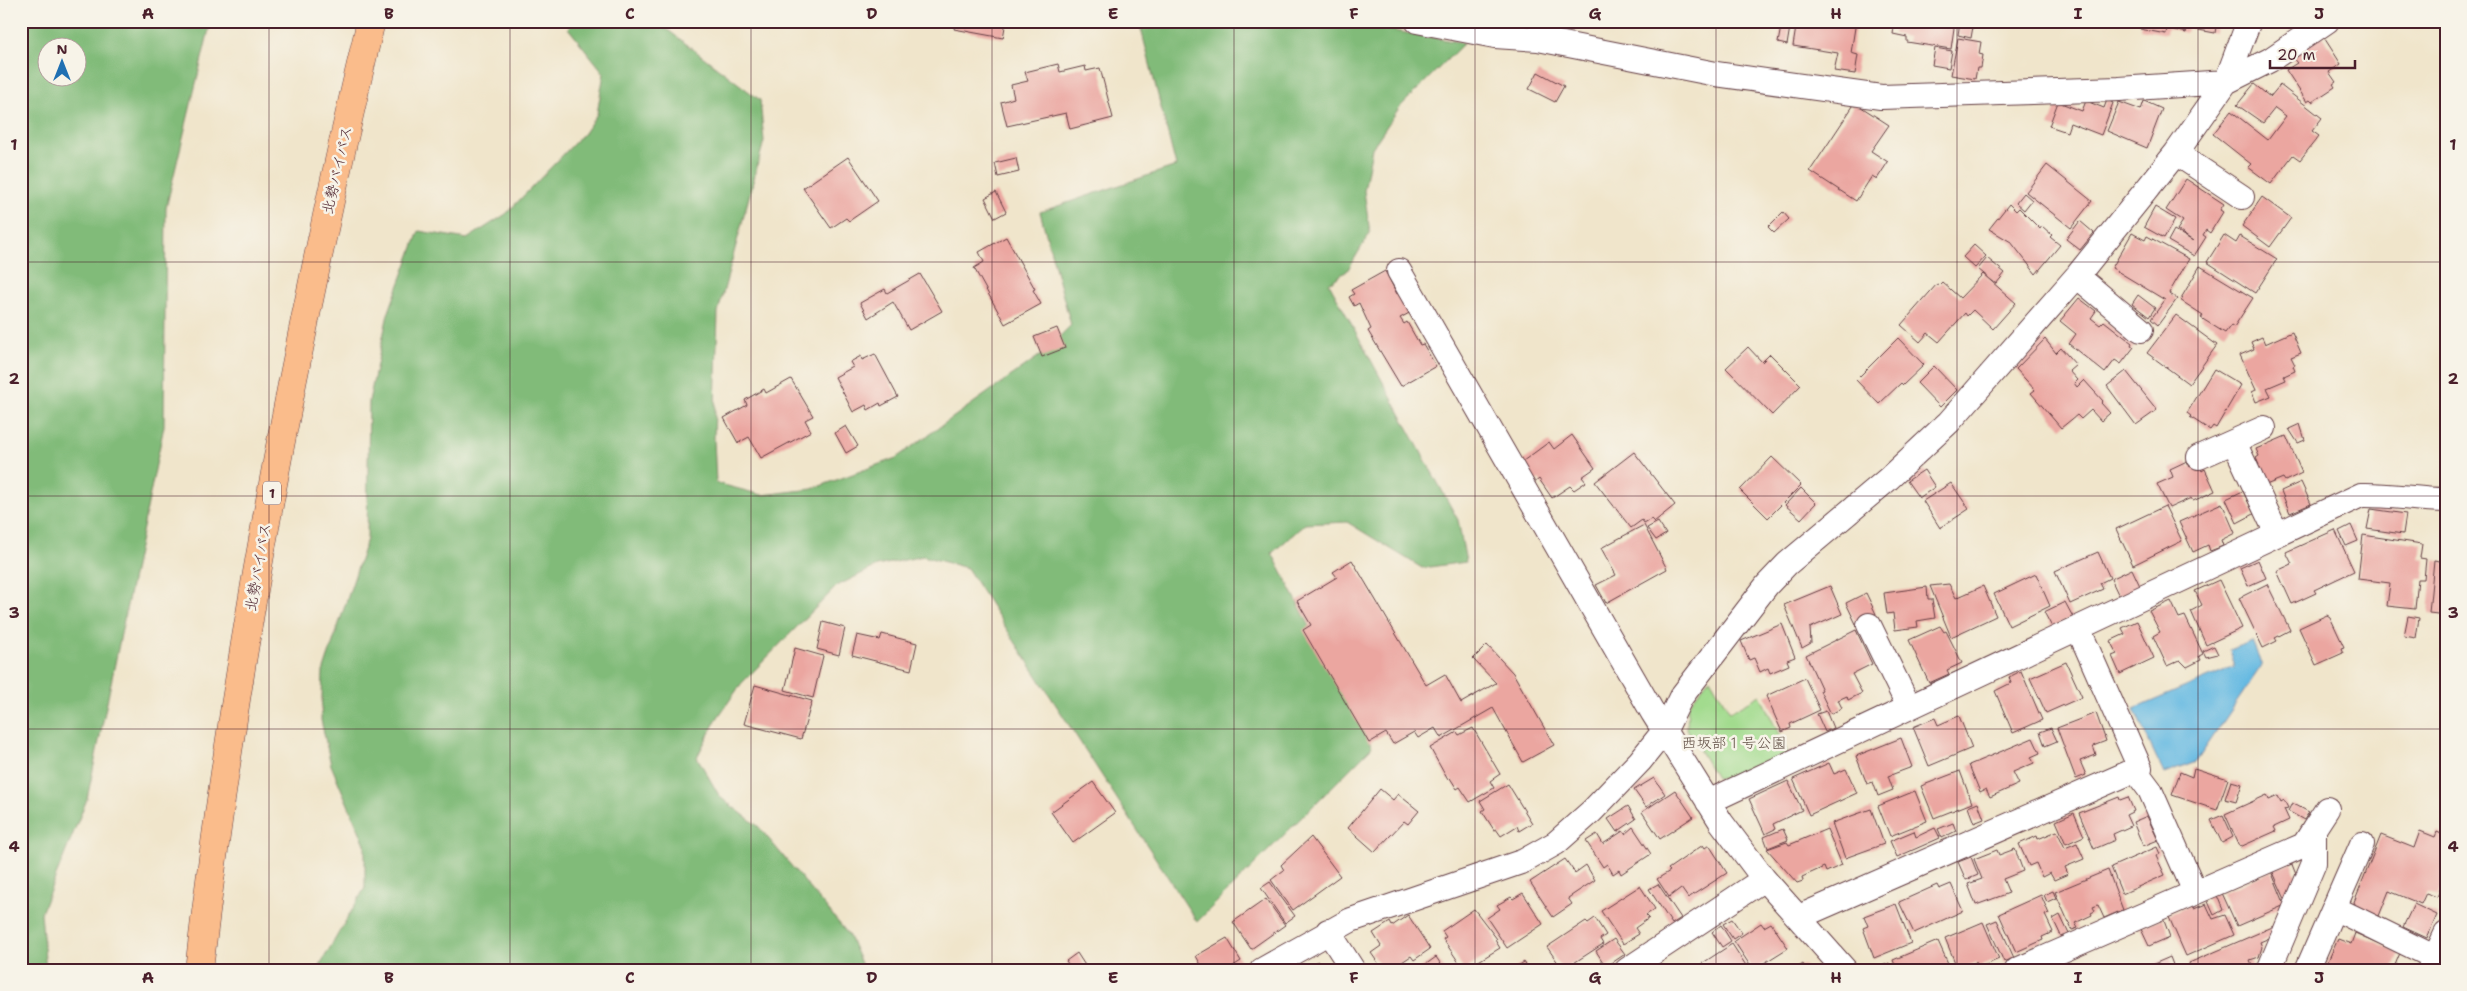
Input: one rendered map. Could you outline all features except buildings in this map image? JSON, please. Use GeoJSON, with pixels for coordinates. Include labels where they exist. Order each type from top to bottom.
{"type":"FeatureCollection","features":[{"type":"Feature","properties":{"kind":"highway","name":"北勢バイパス"},"geometry":{"type":"LineString","coordinates":[[199,970],[241,663],[281,443],[332,188],[371,21]]}},
{"type":"Feature","properties":{"kind":"street"},"geometry":{"type":"LineString","coordinates":[[1418,21],[1495,36],[1538,39],[1716,74],[1881,97],[2118,89],[2226,82],[2270,60],[2327,21]]}},
{"type":"Feature","properties":{"kind":"street"},"geometry":{"type":"LineString","coordinates":[[1262,970],[1328,931],[1351,920],[1524,862],[1556,843],[1606,797],[1640,761],[1665,730],[1681,697],[1768,584],[1787,564],[1887,480],[1949,422],[2077,276],[2176,153],[2226,82],[2249,21]]}},
{"type":"Feature","properties":{"kind":"street"},"geometry":{"type":"LineString","coordinates":[[2176,153],[2242,197]]}},
{"type":"Feature","properties":{"kind":"street"},"geometry":{"type":"LineString","coordinates":[[1398,271],[1648,705],[1665,730],[1677,754],[1708,802],[1764,878],[1845,970]]}},
{"type":"Feature","properties":{"kind":"street"},"geometry":{"type":"LineString","coordinates":[[2077,276],[2141,330]]}},
{"type":"Feature","properties":{"kind":"street"},"geometry":{"type":"LineString","coordinates":[[2199,457],[2264,428]]}},
{"type":"Feature","properties":{"kind":"street"},"geometry":{"type":"LineString","coordinates":[[2234,442],[2277,534]]}},
{"type":"Feature","properties":{"kind":"street"},"geometry":{"type":"LineString","coordinates":[[1708,802],[2361,495],[2446,500]]}},
{"type":"Feature","properties":{"kind":"street"},"geometry":{"type":"LineString","coordinates":[[1869,625],[1909,707]]}},
{"type":"Feature","properties":{"kind":"street"},"geometry":{"type":"LineString","coordinates":[[1799,917],[2140,768],[2078,628]]}},
{"type":"Feature","properties":{"kind":"street"},"geometry":{"type":"LineString","coordinates":[[2135,770],[2150,790],[2195,892]]}},
{"type":"Feature","properties":{"kind":"street"},"geometry":{"type":"LineString","coordinates":[[2017,970],[2304,845],[2320,819],[2314,863],[2269,970]]}},
{"type":"Feature","properties":{"kind":"street"},"geometry":{"type":"LineString","coordinates":[[2307,970],[2362,844]]}},
{"type":"Feature","properties":{"kind":"street"},"geometry":{"type":"LineString","coordinates":[[1627,970],[1764,878]]}},
{"type":"Feature","properties":{"kind":"street"},"geometry":{"type":"LineString","coordinates":[[2334,908],[2432,963],[2446,934]]}},
{"type":"Feature","properties":{"kind":"street"},"geometry":{"type":"LineString","coordinates":[[1328,931],[1353,970]]}},
{"type":"Feature","properties":{"kind":"green space"},"geometry":{"type":"Polygon","coordinates":[[[21,21],[211,21],[166,208],[164,426],[87,799],[41,913],[46,970],[21,970],[21,21]]]}},
{"type":"Feature","properties":{"kind":"green space"},"geometry":{"type":"Polygon","coordinates":[[[577,21],[656,21],[760,100],[764,141],[718,312],[714,439],[716,483],[762,495],[812,489],[896,458],[1042,354],[1071,325],[1040,212],[1176,166],[1139,21],[1337,21],[1464,43],[1399,108],[1372,148],[1364,191],[1370,233],[1347,271],[1329,283],[1458,520],[1466,562],[1422,568],[1347,522],[1305,524],[1272,553],[1372,747],[1197,922],[967,568],[923,556],[877,566],[837,586],[741,684],[716,720],[697,757],[720,797],[758,826],[848,934],[864,970],[317,970],[365,888],[365,844],[331,765],[321,720],[323,672],[367,539],[369,401],[388,314],[419,231],[467,239],[506,214],[584,133],[597,114],[604,73],[568,28],[577,21]]]}},
{"type":"Feature","properties":{"kind":"green space","name":"西坂部１号公園"},"geometry":{"type":"Polygon","coordinates":[[[1710,678],[1730,712],[1760,695],[1788,753],[1733,779],[1716,778],[1687,729],[1688,705],[1710,678]]]}},
{"type":"Feature","properties":{"kind":"water"},"geometry":{"type":"Polygon","coordinates":[[[2252,641],[2262,665],[2196,762],[2164,774],[2134,709],[2235,666],[2230,650],[2252,641]]]}}]}
